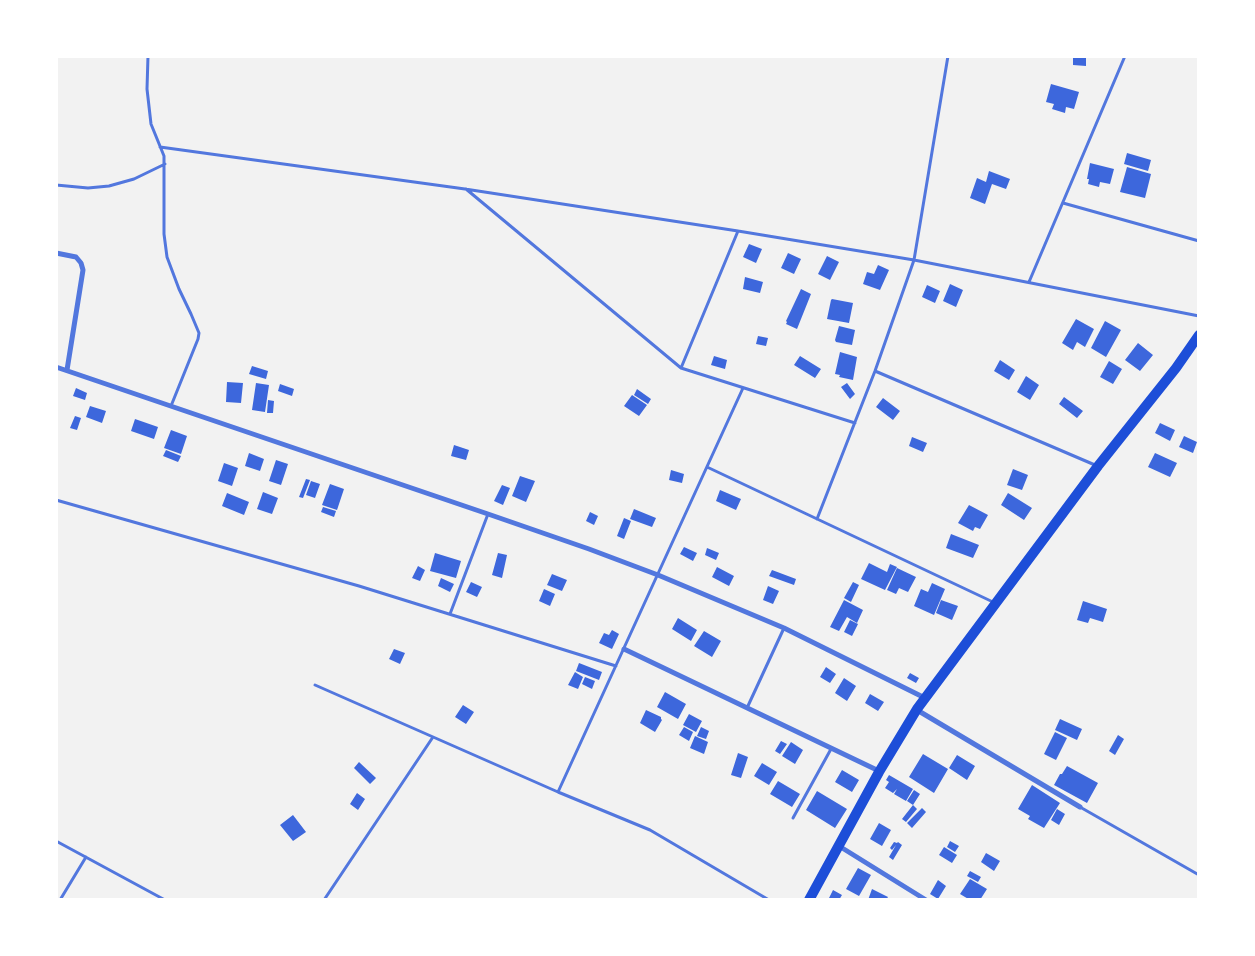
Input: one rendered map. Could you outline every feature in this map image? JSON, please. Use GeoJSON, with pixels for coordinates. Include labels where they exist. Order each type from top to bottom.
{"type":"FeatureCollection","features":[{"type":"Feature","properties":{"kind":"main road"},"geometry":{"type":"LineString","coordinates":[[809,900],[879,772],[924,698],[1098,466],[1176,368],[1199,335]]}},
{"type":"Feature","properties":{"kind":"street"},"geometry":{"type":"LineString","coordinates":[[56,253],[76,257],[81,263],[83,270],[67,370]]}},
{"type":"Feature","properties":{"kind":"street"},"geometry":{"type":"LineString","coordinates":[[56,367],[488,514],[658,575],[784,628],[924,698]]}},
{"type":"Feature","properties":{"kind":"street"},"geometry":{"type":"LineString","coordinates":[[624,649],[879,772]]}},
{"type":"Feature","properties":{"kind":"street"},"geometry":{"type":"LineString","coordinates":[[917,709],[1080,808]]}},
{"type":"Feature","properties":{"kind":"street"},"geometry":{"type":"LineString","coordinates":[[838,846],[926,900]]}},
{"type":"Feature","properties":{"kind":"lane"},"geometry":{"type":"LineString","coordinates":[[148,56],[148,107],[151,124],[164,156],[165,164],[164,234],[167,258],[198,333],[198,339],[171,407]]}},
{"type":"Feature","properties":{"kind":"lane"},"geometry":{"type":"LineString","coordinates":[[817,519],[875,371],[914,260],[948,56]]}},
{"type":"Feature","properties":{"kind":"lane"},"geometry":{"type":"LineString","coordinates":[[1029,282],[1125,56]]}},
{"type":"Feature","properties":{"kind":"lane"},"geometry":{"type":"LineString","coordinates":[[160,147],[465,189],[738,230],[914,260],[1199,316]]}},
{"type":"Feature","properties":{"kind":"lane"},"geometry":{"type":"LineString","coordinates":[[56,185],[88,188],[110,186],[134,179],[165,164]]}},
{"type":"Feature","properties":{"kind":"lane"},"geometry":{"type":"LineString","coordinates":[[465,189],[681,368],[855,423]]}},
{"type":"Feature","properties":{"kind":"lane"},"geometry":{"type":"LineString","coordinates":[[1063,202],[1199,241]]}},
{"type":"Feature","properties":{"kind":"lane"},"geometry":{"type":"LineString","coordinates":[[681,368],[738,230]]}},
{"type":"Feature","properties":{"kind":"lane"},"geometry":{"type":"LineString","coordinates":[[875,371],[1098,466]]}},
{"type":"Feature","properties":{"kind":"lane"},"geometry":{"type":"LineString","coordinates":[[558,792],[743,388]]}},
{"type":"Feature","properties":{"kind":"lane"},"geometry":{"type":"LineString","coordinates":[[707,467],[996,604]]}},
{"type":"Feature","properties":{"kind":"lane"},"geometry":{"type":"LineString","coordinates":[[56,500],[360,586],[616,666]]}},
{"type":"Feature","properties":{"kind":"lane"},"geometry":{"type":"LineString","coordinates":[[450,614],[488,514]]}},
{"type":"Feature","properties":{"kind":"lane"},"geometry":{"type":"LineString","coordinates":[[747,708],[784,628]]}},
{"type":"Feature","properties":{"kind":"lane"},"geometry":{"type":"LineString","coordinates":[[316,685],[558,792],[650,830],[769,900]]}},
{"type":"Feature","properties":{"kind":"lane"},"geometry":{"type":"LineString","coordinates":[[324,900],[433,737]]}},
{"type":"Feature","properties":{"kind":"lane"},"geometry":{"type":"LineString","coordinates":[[793,818],[831,749]]}},
{"type":"Feature","properties":{"kind":"lane"},"geometry":{"type":"LineString","coordinates":[[1080,808],[1199,875]]}},
{"type":"Feature","properties":{"kind":"lane"},"geometry":{"type":"LineString","coordinates":[[56,841],[164,900]]}},
{"type":"Feature","properties":{"kind":"lane"},"geometry":{"type":"LineString","coordinates":[[60,900],[86,857]]}},
{"type":"Feature","properties":{"kind":"building"},"geometry":{"type":"Polygon","coordinates":[[[1073,56],[1086,56],[1086,66],[1073,65],[1073,56]]]}},
{"type":"Feature","properties":{"kind":"building"},"geometry":{"type":"Polygon","coordinates":[[[1051,84],[1079,92],[1074,109],[1066,107],[1065,113],[1052,109],[1054,104],[1046,102],[1051,84]]]}},
{"type":"Feature","properties":{"kind":"building"},"geometry":{"type":"Polygon","coordinates":[[[1127,153],[1151,160],[1148,171],[1124,164],[1127,153]]]}},
{"type":"Feature","properties":{"kind":"building"},"geometry":{"type":"Polygon","coordinates":[[[1090,163],[1114,169],[1110,184],[1100,182],[1099,187],[1088,184],[1090,163]]]}},
{"type":"Feature","properties":{"kind":"building"},"geometry":{"type":"Polygon","coordinates":[[[1127,167],[1151,174],[1145,198],[1120,192],[1127,167]]]}},
{"type":"Feature","properties":{"kind":"building"},"geometry":{"type":"Polygon","coordinates":[[[989,171],[1010,179],[1006,189],[992,184],[985,204],[970,198],[977,178],[986,182],[989,171]]]}},
{"type":"Feature","properties":{"kind":"building"},"geometry":{"type":"Polygon","coordinates":[[[749,244],[762,249],[756,263],[743,257],[749,244]]]}},
{"type":"Feature","properties":{"kind":"building"},"geometry":{"type":"Polygon","coordinates":[[[788,253],[801,259],[794,274],[781,268],[788,253]]]}},
{"type":"Feature","properties":{"kind":"building"},"geometry":{"type":"Polygon","coordinates":[[[827,256],[839,262],[830,280],[818,274],[827,256]]]}},
{"type":"Feature","properties":{"kind":"building"},"geometry":{"type":"Polygon","coordinates":[[[878,265],[889,270],[880,290],[863,284],[867,272],[874,274],[878,265]]]}},
{"type":"Feature","properties":{"kind":"building"},"geometry":{"type":"Polygon","coordinates":[[[745,277],[763,282],[760,293],[743,289],[745,277]]]}},
{"type":"Feature","properties":{"kind":"building"},"geometry":{"type":"Polygon","coordinates":[[[950,284],[963,290],[956,307],[943,301],[950,284]]]}},
{"type":"Feature","properties":{"kind":"building"},"geometry":{"type":"Polygon","coordinates":[[[927,285],[940,291],[935,303],[922,297],[927,285]]]}},
{"type":"Feature","properties":{"kind":"building"},"geometry":{"type":"Polygon","coordinates":[[[801,289],[811,294],[797,329],[786,324],[786,321],[801,289]]]}},
{"type":"Feature","properties":{"kind":"building"},"geometry":{"type":"Polygon","coordinates":[[[832,299],[853,303],[849,323],[827,319],[832,299]]]}},
{"type":"Feature","properties":{"kind":"building"},"geometry":{"type":"Polygon","coordinates":[[[1076,319],[1094,329],[1085,347],[1077,342],[1073,350],[1062,343],[1076,319]]]}},
{"type":"Feature","properties":{"kind":"building"},"geometry":{"type":"Polygon","coordinates":[[[1105,321],[1121,330],[1106,357],[1091,348],[1105,321]]]}},
{"type":"Feature","properties":{"kind":"building"},"geometry":{"type":"Polygon","coordinates":[[[839,326],[855,330],[852,345],[836,342],[839,326]]]}},
{"type":"Feature","properties":{"kind":"building"},"geometry":{"type":"Polygon","coordinates":[[[758,336],[768,338],[766,346],[756,344],[758,336]]]}},
{"type":"Feature","properties":{"kind":"building"},"geometry":{"type":"Polygon","coordinates":[[[1138,343],[1153,355],[1140,371],[1125,360],[1138,343]]]}},
{"type":"Feature","properties":{"kind":"building"},"geometry":{"type":"Polygon","coordinates":[[[840,352],[857,357],[853,380],[839,377],[840,375],[835,374],[840,352]]]}},
{"type":"Feature","properties":{"kind":"building"},"geometry":{"type":"Polygon","coordinates":[[[714,356],[727,360],[725,369],[711,365],[714,356]]]}},
{"type":"Feature","properties":{"kind":"building"},"geometry":{"type":"Polygon","coordinates":[[[800,356],[821,369],[815,378],[794,365],[800,356]]]}},
{"type":"Feature","properties":{"kind":"building"},"geometry":{"type":"Polygon","coordinates":[[[1000,360],[1015,370],[1009,380],[994,371],[1000,360]]]}},
{"type":"Feature","properties":{"kind":"building"},"geometry":{"type":"Polygon","coordinates":[[[1109,361],[1122,369],[1113,384],[1100,377],[1109,361]]]}},
{"type":"Feature","properties":{"kind":"building"},"geometry":{"type":"Polygon","coordinates":[[[252,366],[268,371],[266,379],[249,374],[252,366]]]}},
{"type":"Feature","properties":{"kind":"building"},"geometry":{"type":"Polygon","coordinates":[[[1026,376],[1039,385],[1030,400],[1017,392],[1026,376]]]}},
{"type":"Feature","properties":{"kind":"building"},"geometry":{"type":"Polygon","coordinates":[[[227,382],[243,383],[241,403],[226,402],[227,382]]]}},
{"type":"Feature","properties":{"kind":"building"},"geometry":{"type":"Polygon","coordinates":[[[256,383],[269,385],[265,412],[252,410],[256,383]]]}},
{"type":"Feature","properties":{"kind":"building"},"geometry":{"type":"Polygon","coordinates":[[[847,383],[855,394],[850,399],[841,387],[847,383]]]}},
{"type":"Feature","properties":{"kind":"building"},"geometry":{"type":"Polygon","coordinates":[[[280,384],[294,389],[292,396],[278,391],[280,384]]]}},
{"type":"Feature","properties":{"kind":"building"},"geometry":{"type":"Polygon","coordinates":[[[76,388],[87,393],[85,400],[73,396],[76,388]]]}},
{"type":"Feature","properties":{"kind":"building"},"geometry":{"type":"Polygon","coordinates":[[[637,389],[651,399],[648,404],[634,395],[637,389]]]}},
{"type":"Feature","properties":{"kind":"building"},"geometry":{"type":"Polygon","coordinates":[[[632,395],[647,405],[639,416],[624,406],[632,395]]]}},
{"type":"Feature","properties":{"kind":"building"},"geometry":{"type":"Polygon","coordinates":[[[1064,397],[1083,411],[1077,418],[1059,404],[1064,397]]]}},
{"type":"Feature","properties":{"kind":"building"},"geometry":{"type":"Polygon","coordinates":[[[883,398],[900,411],[893,420],[876,407],[883,398]]]}},
{"type":"Feature","properties":{"kind":"building"},"geometry":{"type":"Polygon","coordinates":[[[268,400],[274,401],[273,413],[267,413],[268,400]]]}},
{"type":"Feature","properties":{"kind":"building"},"geometry":{"type":"Polygon","coordinates":[[[90,406],[106,411],[102,423],[86,417],[90,406]]]}},
{"type":"Feature","properties":{"kind":"building"},"geometry":{"type":"Polygon","coordinates":[[[75,416],[81,418],[77,430],[70,428],[75,416]]]}},
{"type":"Feature","properties":{"kind":"building"},"geometry":{"type":"Polygon","coordinates":[[[135,419],[158,427],[154,439],[131,431],[135,419]]]}},
{"type":"Feature","properties":{"kind":"building"},"geometry":{"type":"Polygon","coordinates":[[[1160,423],[1175,430],[1170,441],[1155,433],[1160,423]]]}},
{"type":"Feature","properties":{"kind":"building"},"geometry":{"type":"Polygon","coordinates":[[[171,430],[187,436],[181,454],[164,448],[171,430]]]}},
{"type":"Feature","properties":{"kind":"building"},"geometry":{"type":"Polygon","coordinates":[[[1184,436],[1197,442],[1193,453],[1179,447],[1184,436]]]}},
{"type":"Feature","properties":{"kind":"building"},"geometry":{"type":"Polygon","coordinates":[[[912,437],[927,443],[923,452],[909,446],[912,437]]]}},
{"type":"Feature","properties":{"kind":"building"},"geometry":{"type":"Polygon","coordinates":[[[454,445],[469,450],[466,460],[451,456],[454,445]]]}},
{"type":"Feature","properties":{"kind":"building"},"geometry":{"type":"Polygon","coordinates":[[[166,450],[181,456],[178,462],[163,456],[166,450]]]}},
{"type":"Feature","properties":{"kind":"building"},"geometry":{"type":"Polygon","coordinates":[[[249,453],[264,459],[260,471],[245,466],[249,453]]]}},
{"type":"Feature","properties":{"kind":"building"},"geometry":{"type":"Polygon","coordinates":[[[1155,453],[1177,463],[1170,477],[1148,467],[1155,453]]]}},
{"type":"Feature","properties":{"kind":"building"},"geometry":{"type":"Polygon","coordinates":[[[276,460],[288,464],[281,485],[269,481],[276,460]]]}},
{"type":"Feature","properties":{"kind":"building"},"geometry":{"type":"Polygon","coordinates":[[[224,463],[238,468],[232,486],[218,481],[224,463]]]}},
{"type":"Feature","properties":{"kind":"building"},"geometry":{"type":"Polygon","coordinates":[[[1013,469],[1028,475],[1022,490],[1007,485],[1013,469]]]}},
{"type":"Feature","properties":{"kind":"building"},"geometry":{"type":"Polygon","coordinates":[[[671,470],[684,474],[682,483],[669,480],[671,470]]]}},
{"type":"Feature","properties":{"kind":"building"},"geometry":{"type":"Polygon","coordinates":[[[520,476],[535,481],[526,502],[512,496],[520,476]]]}},
{"type":"Feature","properties":{"kind":"building"},"geometry":{"type":"Polygon","coordinates":[[[306,479],[310,480],[303,498],[299,497],[306,479]]]}},
{"type":"Feature","properties":{"kind":"building"},"geometry":{"type":"Polygon","coordinates":[[[311,481],[320,484],[315,498],[306,495],[311,481]]]}},
{"type":"Feature","properties":{"kind":"building"},"geometry":{"type":"Polygon","coordinates":[[[330,484],[344,489],[337,510],[322,505],[330,484]]]}},
{"type":"Feature","properties":{"kind":"building"},"geometry":{"type":"Polygon","coordinates":[[[502,485],[510,488],[503,505],[494,501],[502,485]]]}},
{"type":"Feature","properties":{"kind":"building"},"geometry":{"type":"Polygon","coordinates":[[[720,490],[741,499],[736,510],[716,501],[720,490]]]}},
{"type":"Feature","properties":{"kind":"building"},"geometry":{"type":"Polygon","coordinates":[[[263,492],[278,498],[272,514],[257,509],[263,492]]]}},
{"type":"Feature","properties":{"kind":"building"},"geometry":{"type":"Polygon","coordinates":[[[227,493],[249,502],[244,515],[222,506],[227,493]]]}},
{"type":"Feature","properties":{"kind":"building"},"geometry":{"type":"Polygon","coordinates":[[[1008,493],[1032,508],[1024,520],[1001,505],[1008,493]]]}},
{"type":"Feature","properties":{"kind":"building"},"geometry":{"type":"Polygon","coordinates":[[[969,505],[988,515],[980,529],[975,527],[973,531],[958,523],[969,505]]]}},
{"type":"Feature","properties":{"kind":"building"},"geometry":{"type":"Polygon","coordinates":[[[323,507],[336,511],[334,517],[321,512],[323,507]]]}},
{"type":"Feature","properties":{"kind":"building"},"geometry":{"type":"Polygon","coordinates":[[[634,509],[656,518],[652,527],[630,519],[634,509]]]}},
{"type":"Feature","properties":{"kind":"building"},"geometry":{"type":"Polygon","coordinates":[[[590,512],[598,516],[594,525],[586,521],[590,512]]]}},
{"type":"Feature","properties":{"kind":"building"},"geometry":{"type":"Polygon","coordinates":[[[624,518],[631,521],[624,539],[617,536],[624,518]]]}},
{"type":"Feature","properties":{"kind":"building"},"geometry":{"type":"Polygon","coordinates":[[[951,534],[979,545],[973,558],[946,548],[951,534]]]}},
{"type":"Feature","properties":{"kind":"building"},"geometry":{"type":"Polygon","coordinates":[[[684,547],[697,553],[693,561],[680,554],[684,547]]]}},
{"type":"Feature","properties":{"kind":"building"},"geometry":{"type":"Polygon","coordinates":[[[707,548],[719,553],[716,560],[705,555],[707,548]]]}},
{"type":"Feature","properties":{"kind":"building"},"geometry":{"type":"Polygon","coordinates":[[[435,553],[461,561],[456,578],[430,571],[435,553]]]}},
{"type":"Feature","properties":{"kind":"building"},"geometry":{"type":"Polygon","coordinates":[[[498,553],[507,555],[502,578],[492,575],[498,553]]]}},
{"type":"Feature","properties":{"kind":"building"},"geometry":{"type":"Polygon","coordinates":[[[869,563],[887,572],[890,564],[897,567],[885,590],[861,579],[869,563]]]}},
{"type":"Feature","properties":{"kind":"building"},"geometry":{"type":"Polygon","coordinates":[[[418,566],[425,570],[420,581],[412,578],[418,566]]]}},
{"type":"Feature","properties":{"kind":"building"},"geometry":{"type":"Polygon","coordinates":[[[717,567],[734,576],[729,586],[712,577],[717,567]]]}},
{"type":"Feature","properties":{"kind":"building"},"geometry":{"type":"Polygon","coordinates":[[[897,568],[916,577],[908,592],[899,588],[896,594],[887,590],[897,568]]]}},
{"type":"Feature","properties":{"kind":"building"},"geometry":{"type":"Polygon","coordinates":[[[772,570],[796,579],[794,585],[769,576],[772,570]]]}},
{"type":"Feature","properties":{"kind":"building"},"geometry":{"type":"Polygon","coordinates":[[[552,574],[567,580],[562,591],[547,585],[552,574]]]}},
{"type":"Feature","properties":{"kind":"building"},"geometry":{"type":"Polygon","coordinates":[[[441,578],[454,584],[450,592],[438,586],[441,578]]]}},
{"type":"Feature","properties":{"kind":"building"},"geometry":{"type":"Polygon","coordinates":[[[471,582],[482,587],[477,597],[466,592],[471,582]]]}},
{"type":"Feature","properties":{"kind":"building"},"geometry":{"type":"Polygon","coordinates":[[[853,582],[859,585],[851,602],[844,598],[853,582]]]}},
{"type":"Feature","properties":{"kind":"building"},"geometry":{"type":"Polygon","coordinates":[[[932,583],[945,589],[934,615],[914,606],[921,589],[928,592],[932,583]]]}},
{"type":"Feature","properties":{"kind":"building"},"geometry":{"type":"Polygon","coordinates":[[[768,586],[779,591],[773,604],[763,600],[768,586]]]}},
{"type":"Feature","properties":{"kind":"building"},"geometry":{"type":"Polygon","coordinates":[[[544,589],[555,594],[550,606],[539,601],[544,589]]]}},
{"type":"Feature","properties":{"kind":"building"},"geometry":{"type":"Polygon","coordinates":[[[844,600],[863,610],[857,623],[847,617],[839,631],[830,627],[844,600]]]}},
{"type":"Feature","properties":{"kind":"building"},"geometry":{"type":"Polygon","coordinates":[[[941,600],[958,606],[952,620],[936,613],[941,600]]]}},
{"type":"Feature","properties":{"kind":"building"},"geometry":{"type":"Polygon","coordinates":[[[1083,601],[1107,609],[1103,622],[1090,618],[1088,623],[1077,620],[1083,601]]]}},
{"type":"Feature","properties":{"kind":"building"},"geometry":{"type":"Polygon","coordinates":[[[678,618],[697,630],[691,641],[672,629],[678,618]]]}},
{"type":"Feature","properties":{"kind":"building"},"geometry":{"type":"Polygon","coordinates":[[[850,620],[858,624],[852,636],[844,632],[850,620]]]}},
{"type":"Feature","properties":{"kind":"building"},"geometry":{"type":"Polygon","coordinates":[[[612,630],[619,634],[612,649],[599,643],[604,633],[609,635],[612,630]]]}},
{"type":"Feature","properties":{"kind":"building"},"geometry":{"type":"Polygon","coordinates":[[[704,631],[721,641],[712,657],[694,646],[704,631]]]}},
{"type":"Feature","properties":{"kind":"building"},"geometry":{"type":"Polygon","coordinates":[[[394,649],[405,653],[400,664],[389,659],[394,649]]]}},
{"type":"Feature","properties":{"kind":"building"},"geometry":{"type":"Polygon","coordinates":[[[579,663],[602,672],[599,680],[576,671],[579,663]]]}},
{"type":"Feature","properties":{"kind":"building"},"geometry":{"type":"Polygon","coordinates":[[[826,667],[836,674],[830,683],[820,677],[826,667]]]}},
{"type":"Feature","properties":{"kind":"building"},"geometry":{"type":"Polygon","coordinates":[[[575,672],[583,677],[578,689],[568,685],[575,672]]]}},
{"type":"Feature","properties":{"kind":"building"},"geometry":{"type":"Polygon","coordinates":[[[910,673],[919,678],[916,683],[907,678],[910,673]]]}},
{"type":"Feature","properties":{"kind":"building"},"geometry":{"type":"Polygon","coordinates":[[[585,677],[595,681],[592,689],[582,684],[585,677]]]}},
{"type":"Feature","properties":{"kind":"building"},"geometry":{"type":"Polygon","coordinates":[[[844,678],[856,686],[847,701],[835,693],[844,678]]]}},
{"type":"Feature","properties":{"kind":"building"},"geometry":{"type":"Polygon","coordinates":[[[665,692],[686,704],[678,719],[657,707],[665,692]]]}},
{"type":"Feature","properties":{"kind":"building"},"geometry":{"type":"Polygon","coordinates":[[[870,694],[884,702],[878,711],[865,703],[870,694]]]}},
{"type":"Feature","properties":{"kind":"building"},"geometry":{"type":"Polygon","coordinates":[[[463,705],[474,712],[466,724],[455,717],[463,705]]]}},
{"type":"Feature","properties":{"kind":"building"},"geometry":{"type":"Polygon","coordinates":[[[646,710],[661,717],[662,720],[655,732],[640,723],[646,710]]]}},
{"type":"Feature","properties":{"kind":"building"},"geometry":{"type":"Polygon","coordinates":[[[689,714],[702,721],[696,732],[683,725],[689,714]]]}},
{"type":"Feature","properties":{"kind":"building"},"geometry":{"type":"Polygon","coordinates":[[[1060,719],[1082,729],[1077,740],[1055,730],[1060,719]]]}},
{"type":"Feature","properties":{"kind":"building"},"geometry":{"type":"Polygon","coordinates":[[[684,727],[693,732],[689,741],[679,735],[684,727]]]}},
{"type":"Feature","properties":{"kind":"building"},"geometry":{"type":"Polygon","coordinates":[[[701,727],[709,731],[706,739],[697,736],[701,727]]]}},
{"type":"Feature","properties":{"kind":"building"},"geometry":{"type":"Polygon","coordinates":[[[1055,732],[1067,738],[1056,760],[1044,754],[1055,732]]]}},
{"type":"Feature","properties":{"kind":"building"},"geometry":{"type":"Polygon","coordinates":[[[1118,735],[1124,739],[1115,755],[1109,751],[1118,735]]]}},
{"type":"Feature","properties":{"kind":"building"},"geometry":{"type":"Polygon","coordinates":[[[695,736],[708,742],[704,754],[690,748],[695,736]]]}},
{"type":"Feature","properties":{"kind":"building"},"geometry":{"type":"Polygon","coordinates":[[[781,741],[787,744],[780,754],[775,751],[781,741]]]}},
{"type":"Feature","properties":{"kind":"building"},"geometry":{"type":"Polygon","coordinates":[[[791,742],[803,750],[795,764],[782,756],[791,742]]]}},
{"type":"Feature","properties":{"kind":"building"},"geometry":{"type":"Polygon","coordinates":[[[738,753],[748,757],[741,778],[731,775],[738,753]]]}},
{"type":"Feature","properties":{"kind":"building"},"geometry":{"type":"Polygon","coordinates":[[[923,754],[948,769],[934,793],[909,777],[923,754]]]}},
{"type":"Feature","properties":{"kind":"building"},"geometry":{"type":"Polygon","coordinates":[[[957,755],[975,766],[967,780],[949,768],[957,755]]]}},
{"type":"Feature","properties":{"kind":"building"},"geometry":{"type":"Polygon","coordinates":[[[359,762],[376,778],[370,784],[354,768],[359,762]]]}},
{"type":"Feature","properties":{"kind":"building"},"geometry":{"type":"Polygon","coordinates":[[[762,763],[777,772],[769,785],[754,776],[762,763]]]}},
{"type":"Feature","properties":{"kind":"building"},"geometry":{"type":"Polygon","coordinates":[[[1067,766],[1098,783],[1087,803],[1054,785],[1067,766]]]}},
{"type":"Feature","properties":{"kind":"building"},"geometry":{"type":"Polygon","coordinates":[[[842,770],[859,780],[852,792],[835,782],[842,770]]]}},
{"type":"Feature","properties":{"kind":"building"},"geometry":{"type":"Polygon","coordinates":[[[889,775],[913,789],[906,801],[894,794],[897,789],[893,793],[885,788],[889,782],[886,780],[889,775]]]}},
{"type":"Feature","properties":{"kind":"building"},"geometry":{"type":"Polygon","coordinates":[[[778,781],[800,794],[792,807],[770,794],[778,781]]]}},
{"type":"Feature","properties":{"kind":"building"},"geometry":{"type":"Polygon","coordinates":[[[1032,785],[1060,803],[1044,828],[1028,819],[1030,816],[1018,809],[1032,785]]]}},
{"type":"Feature","properties":{"kind":"building"},"geometry":{"type":"Polygon","coordinates":[[[914,790],[920,794],[913,805],[907,801],[914,790]]]}},
{"type":"Feature","properties":{"kind":"building"},"geometry":{"type":"Polygon","coordinates":[[[817,791],[847,809],[835,828],[806,810],[817,791]]]}},
{"type":"Feature","properties":{"kind":"building"},"geometry":{"type":"Polygon","coordinates":[[[357,793],[365,799],[358,810],[350,804],[357,793]]]}},
{"type":"Feature","properties":{"kind":"building"},"geometry":{"type":"Polygon","coordinates":[[[913,805],[917,809],[906,822],[902,819],[913,805]]]}},
{"type":"Feature","properties":{"kind":"building"},"geometry":{"type":"Polygon","coordinates":[[[922,808],[926,812],[912,828],[907,823],[922,808]]]}},
{"type":"Feature","properties":{"kind":"building"},"geometry":{"type":"Polygon","coordinates":[[[1057,809],[1065,814],[1059,825],[1051,820],[1057,809]]]}},
{"type":"Feature","properties":{"kind":"building"},"geometry":{"type":"Polygon","coordinates":[[[293,815],[306,832],[293,841],[280,825],[293,815]]]}},
{"type":"Feature","properties":{"kind":"building"},"geometry":{"type":"Polygon","coordinates":[[[879,823],[891,830],[882,846],[870,839],[879,823]]]}},
{"type":"Feature","properties":{"kind":"building"},"geometry":{"type":"Polygon","coordinates":[[[950,841],[959,846],[955,852],[947,847],[950,841]]]}},
{"type":"Feature","properties":{"kind":"building"},"geometry":{"type":"Polygon","coordinates":[[[894,842],[902,845],[893,860],[889,857],[896,845],[892,850],[890,848],[894,842]]]}},
{"type":"Feature","properties":{"kind":"building"},"geometry":{"type":"Polygon","coordinates":[[[944,847],[957,855],[952,863],[939,855],[944,847]]]}},
{"type":"Feature","properties":{"kind":"building"},"geometry":{"type":"Polygon","coordinates":[[[986,853],[1000,861],[994,871],[981,862],[986,853]]]}},
{"type":"Feature","properties":{"kind":"building"},"geometry":{"type":"Polygon","coordinates":[[[858,868],[871,875],[859,896],[846,889],[858,868]]]}},
{"type":"Feature","properties":{"kind":"building"},"geometry":{"type":"Polygon","coordinates":[[[970,871],[981,877],[978,882],[967,876],[970,871]]]}},
{"type":"Feature","properties":{"kind":"building"},"geometry":{"type":"Polygon","coordinates":[[[970,879],[987,889],[980,900],[970,900],[960,894],[970,879]]]}},
{"type":"Feature","properties":{"kind":"building"},"geometry":{"type":"Polygon","coordinates":[[[938,880],[946,886],[938,899],[930,894],[938,880]]]}},
{"type":"Feature","properties":{"kind":"building"},"geometry":{"type":"Polygon","coordinates":[[[872,889],[888,897],[886,900],[868,900],[872,889]]]}},
{"type":"Feature","properties":{"kind":"building"},"geometry":{"type":"Polygon","coordinates":[[[833,890],[842,895],[839,900],[828,900],[833,890]]]}}]}
